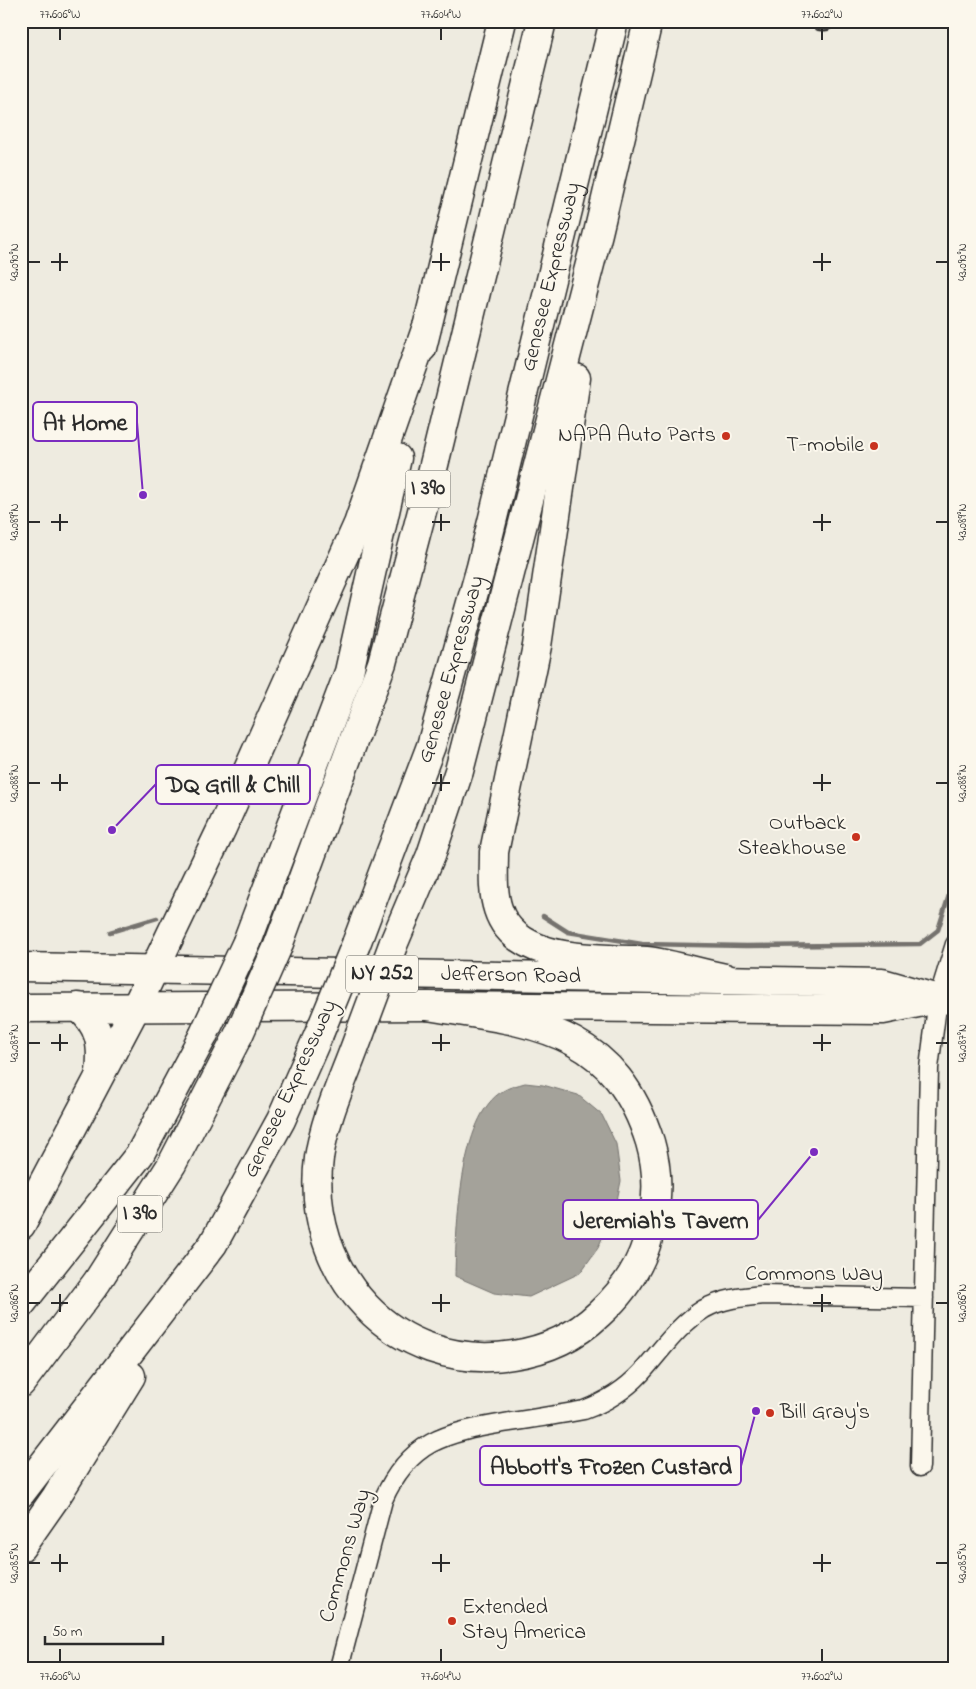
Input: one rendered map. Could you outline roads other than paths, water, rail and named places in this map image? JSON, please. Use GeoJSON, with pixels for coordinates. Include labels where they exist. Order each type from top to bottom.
{"type":"FeatureCollection","features":[{"type":"Feature","properties":{"kind":"main road"},"geometry":{"type":"LineString","coordinates":[[21,1304],[140,1154],[203,1036],[247,942],[349,672],[426,329],[502,21]]}},
{"type":"Feature","properties":{"kind":"main road","name":"I 390"},"geometry":{"type":"LineString","coordinates":[[21,1383],[97,1282],[172,1164],[239,1034],[278,946],[382,663],[431,477],[542,21]]}},
{"type":"Feature","properties":{"kind":"main road","name":"Genesee Expressway"},"geometry":{"type":"LineString","coordinates":[[21,1493],[213,1244],[281,1120],[320,1034],[431,746],[481,567],[614,21]]}},
{"type":"Feature","properties":{"kind":"main road"},"geometry":{"type":"LineString","coordinates":[[427,1006],[535,1024],[563,1035],[581,1045],[606,1066],[624,1087],[639,1110],[654,1157],[657,1178],[657,1204],[646,1247],[638,1267],[610,1304],[574,1334],[553,1344],[522,1353],[489,1358],[459,1356],[428,1348],[384,1322],[361,1303],[343,1278],[327,1243],[319,1214],[319,1159],[325,1128],[393,945],[431,855],[459,771],[598,233],[648,21]]}},
{"type":"Feature","properties":{"kind":"main road"},"geometry":{"type":"LineString","coordinates":[[598,233],[537,646],[494,852],[495,894],[498,909],[504,921],[515,933],[534,947],[552,953],[649,962],[725,978]]}},
{"type":"Feature","properties":{"kind":"main road"},"geometry":{"type":"LineString","coordinates":[[21,1225],[136,1007],[222,828],[358,524],[426,329]]}},
{"type":"Feature","properties":{"kind":"main road","name":"Jefferson Road"},"geometry":{"type":"LineString","coordinates":[[21,967],[882,982],[946,1000]]}},
{"type":"Feature","properties":{"kind":"main road"},"geometry":{"type":"LineString","coordinates":[[21,979],[66,968]]}},
{"type":"Feature","properties":{"kind":"main road","name":"Jefferson Road"},"geometry":{"type":"LineString","coordinates":[[21,1008],[427,1006],[883,1010],[946,1000]]}},
{"type":"Feature","properties":{"kind":"main road"},"geometry":{"type":"LineString","coordinates":[[78,1007],[94,1024],[101,1038],[100,1075]]}},
{"type":"Feature","properties":{"kind":"main road"},"geometry":{"type":"LineString","coordinates":[[21,1547],[56,1497],[213,1244]]}},
{"type":"Feature","properties":{"kind":"street"},"geometry":{"type":"LineString","coordinates":[[920,1467],[929,1068],[946,1000],[955,944]]}},
{"type":"Feature","properties":{"kind":"street","name":"Commons Way"},"geometry":{"type":"LineString","coordinates":[[339,1668],[383,1500],[393,1478],[409,1459],[429,1443],[453,1433],[584,1410],[602,1404],[622,1391],[640,1374],[684,1323],[704,1309],[722,1301],[763,1295],[924,1298]]}},
{"type":"Feature","properties":{"kind":"waterway"},"geometry":{"type":"LineString","coordinates":[[543,916],[568,932],[642,944],[746,946],[920,944],[938,930],[955,876]]}},
{"type":"Feature","properties":{"kind":"waterway"},"geometry":{"type":"LineString","coordinates":[[110,932],[157,918]]}},
{"type":"Feature","properties":{"kind":"place","name":"NAPA Auto Parts"},"geometry":{"type":"Point","coordinates":[726,436]}},
{"type":"Feature","properties":{"kind":"place","name":"T-mobile"},"geometry":{"type":"Point","coordinates":[874,446]}},
{"type":"Feature","properties":{"kind":"place","name":"At Home"},"geometry":{"type":"Point","coordinates":[143,495]}},
{"type":"Feature","properties":{"kind":"place","name":"DQ Grill & Chill"},"geometry":{"type":"Point","coordinates":[112,830]}},
{"type":"Feature","properties":{"kind":"place","name":"Outback Steakhouse"},"geometry":{"type":"Point","coordinates":[856,837]}},
{"type":"Feature","properties":{"kind":"place","name":"Jeremiah's Tavern"},"geometry":{"type":"Point","coordinates":[814,1152]}},
{"type":"Feature","properties":{"kind":"place","name":"Abbott's Frozen Custard"},"geometry":{"type":"Point","coordinates":[756,1411]}},
{"type":"Feature","properties":{"kind":"place","name":"Bill Gray's"},"geometry":{"type":"Point","coordinates":[770,1413]}},
{"type":"Feature","properties":{"kind":"place","name":"Extended Stay America"},"geometry":{"type":"Point","coordinates":[452,1621]}}]}
